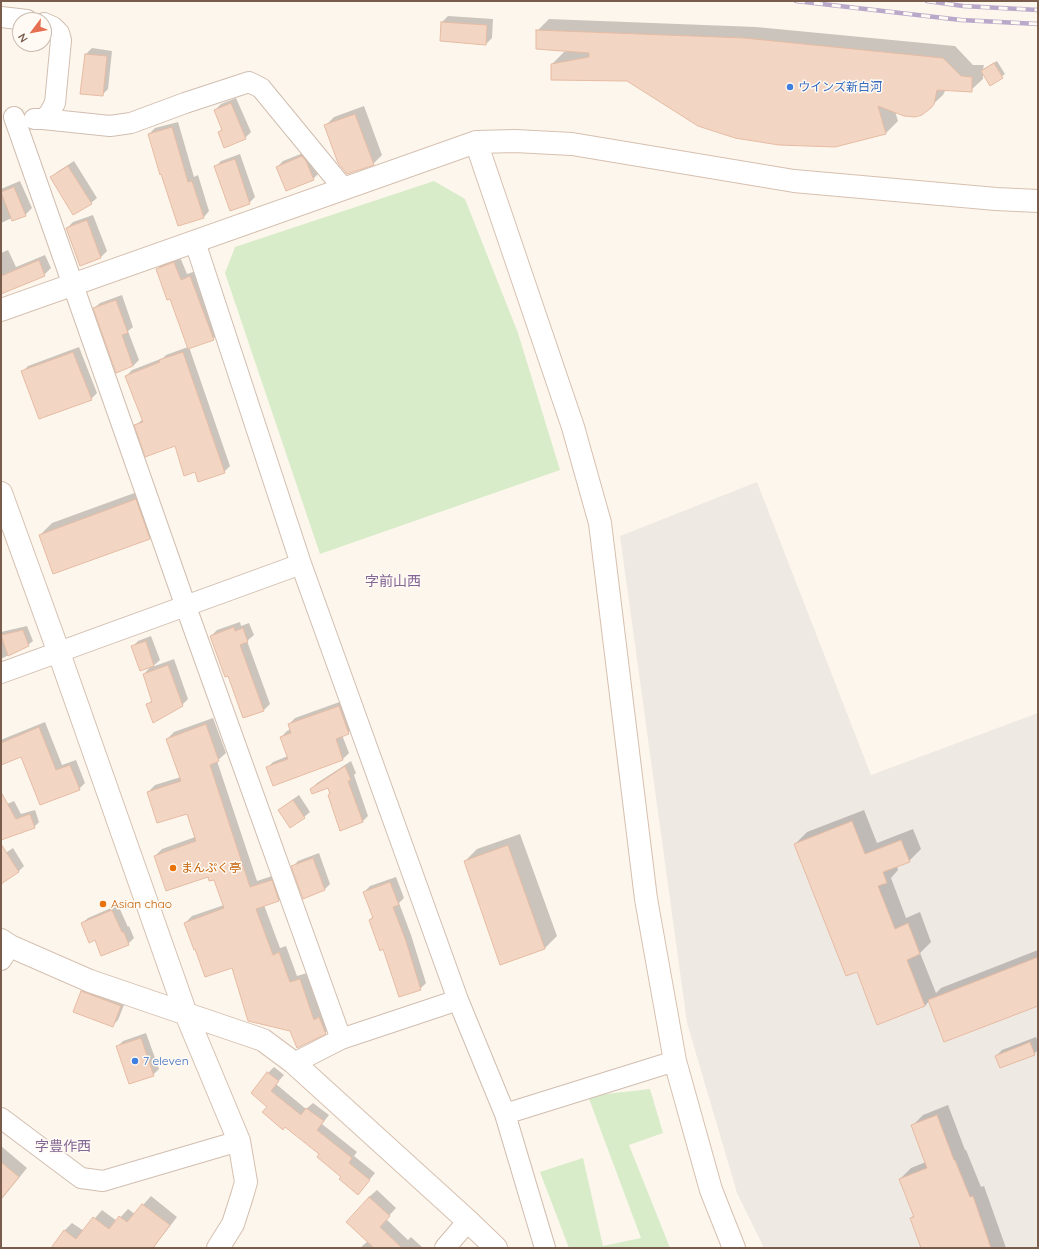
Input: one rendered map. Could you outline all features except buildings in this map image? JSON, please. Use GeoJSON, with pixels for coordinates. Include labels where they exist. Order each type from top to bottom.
{"type":"FeatureCollection","features":[{"type":"Feature","properties":{"kind":"street"},"geometry":{"type":"LineString","coordinates":[[1,17],[12,18]]}},
{"type":"Feature","properties":{"kind":"street"},"geometry":{"type":"LineString","coordinates":[[44,119],[49,114],[55,103],[60,40],[58,33],[52,27]]}},
{"type":"Feature","properties":{"kind":"street"},"geometry":{"type":"LineString","coordinates":[[341,1039],[186,607],[74,285],[8,116],[110,126],[132,123],[185,103],[249,82],[261,88],[344,189]]}},
{"type":"Feature","properties":{"kind":"street"},"geometry":{"type":"LineString","coordinates":[[1,310],[476,142],[515,141],[572,144],[794,181],[996,199],[1038,201]]}},
{"type":"Feature","properties":{"kind":"street"},"geometry":{"type":"LineString","coordinates":[[476,142],[573,427],[600,523],[646,898],[675,1061],[711,1190],[734,1248]]}},
{"type":"Feature","properties":{"kind":"street"},"geometry":{"type":"LineString","coordinates":[[195,242],[301,564],[458,1000],[504,1114],[545,1248]]}},
{"type":"Feature","properties":{"kind":"street"},"geometry":{"type":"LineString","coordinates":[[1,493],[186,1014],[239,1141],[246,1182],[232,1224],[218,1248]]}},
{"type":"Feature","properties":{"kind":"street"},"geometry":{"type":"LineString","coordinates":[[1,673],[301,564]]}},
{"type":"Feature","properties":{"kind":"street"},"geometry":{"type":"LineString","coordinates":[[4,949],[90,981],[263,1040],[294,1063],[496,1248]]}},
{"type":"Feature","properties":{"kind":"street"},"geometry":{"type":"LineString","coordinates":[[294,1063],[341,1039],[458,1000]]}},
{"type":"Feature","properties":{"kind":"street"},"geometry":{"type":"LineString","coordinates":[[504,1114],[675,1061]]}},
{"type":"Feature","properties":{"kind":"street"},"geometry":{"type":"LineString","coordinates":[[1,1118],[81,1178],[103,1181],[239,1141]]}},
{"type":"Feature","properties":{"kind":"street"},"geometry":{"type":"LineString","coordinates":[[445,1248],[468,1221]]}},
{"type":"Feature","properties":{"kind":"shaded area"},"geometry":{"type":"Polygon","coordinates":[[[757,482],[871,775],[1038,713],[1038,1248],[764,1248],[737,1193],[687,1023],[620,536],[757,482]]]}},
{"type":"Feature","properties":{"kind":"green space"},"geometry":{"type":"Polygon","coordinates":[[[434,181],[465,199],[518,333],[560,470],[320,554],[225,273],[235,247],[434,181]]]}},
{"type":"Feature","properties":{"kind":"green space"},"geometry":{"type":"Polygon","coordinates":[[[650,1089],[663,1133],[629,1145],[670,1248],[569,1248],[540,1172],[583,1158],[603,1246],[641,1238],[588,1096],[650,1089]]]}},
{"type":"Feature","properties":{"kind":"railway"},"geometry":{"type":"LineString","coordinates":[[796,1],[961,20],[1038,24]]}},
{"type":"Feature","properties":{"kind":"railway"},"geometry":{"type":"LineString","coordinates":[[927,1],[963,6],[1038,10]]}},
{"type":"Feature","properties":{"kind":"place","name":"ウインズ新白河"},"geometry":{"type":"Point","coordinates":[790,87]}},
{"type":"Feature","properties":{"kind":"place","name":"まんぷく亭"},"geometry":{"type":"Point","coordinates":[173,868]}},
{"type":"Feature","properties":{"kind":"place","name":"Asian chao"},"geometry":{"type":"Point","coordinates":[103,904]}},
{"type":"Feature","properties":{"kind":"place","name":"7 eleven"},"geometry":{"type":"Point","coordinates":[135,1061]}},
{"type":"Feature","properties":{"kind":"district","name":"字前山西"},"geometry":{"type":"Point","coordinates":[393,582]}},
{"type":"Feature","properties":{"kind":"district","name":"字豊作西"},"geometry":{"type":"Point","coordinates":[63,1147]}}]}
